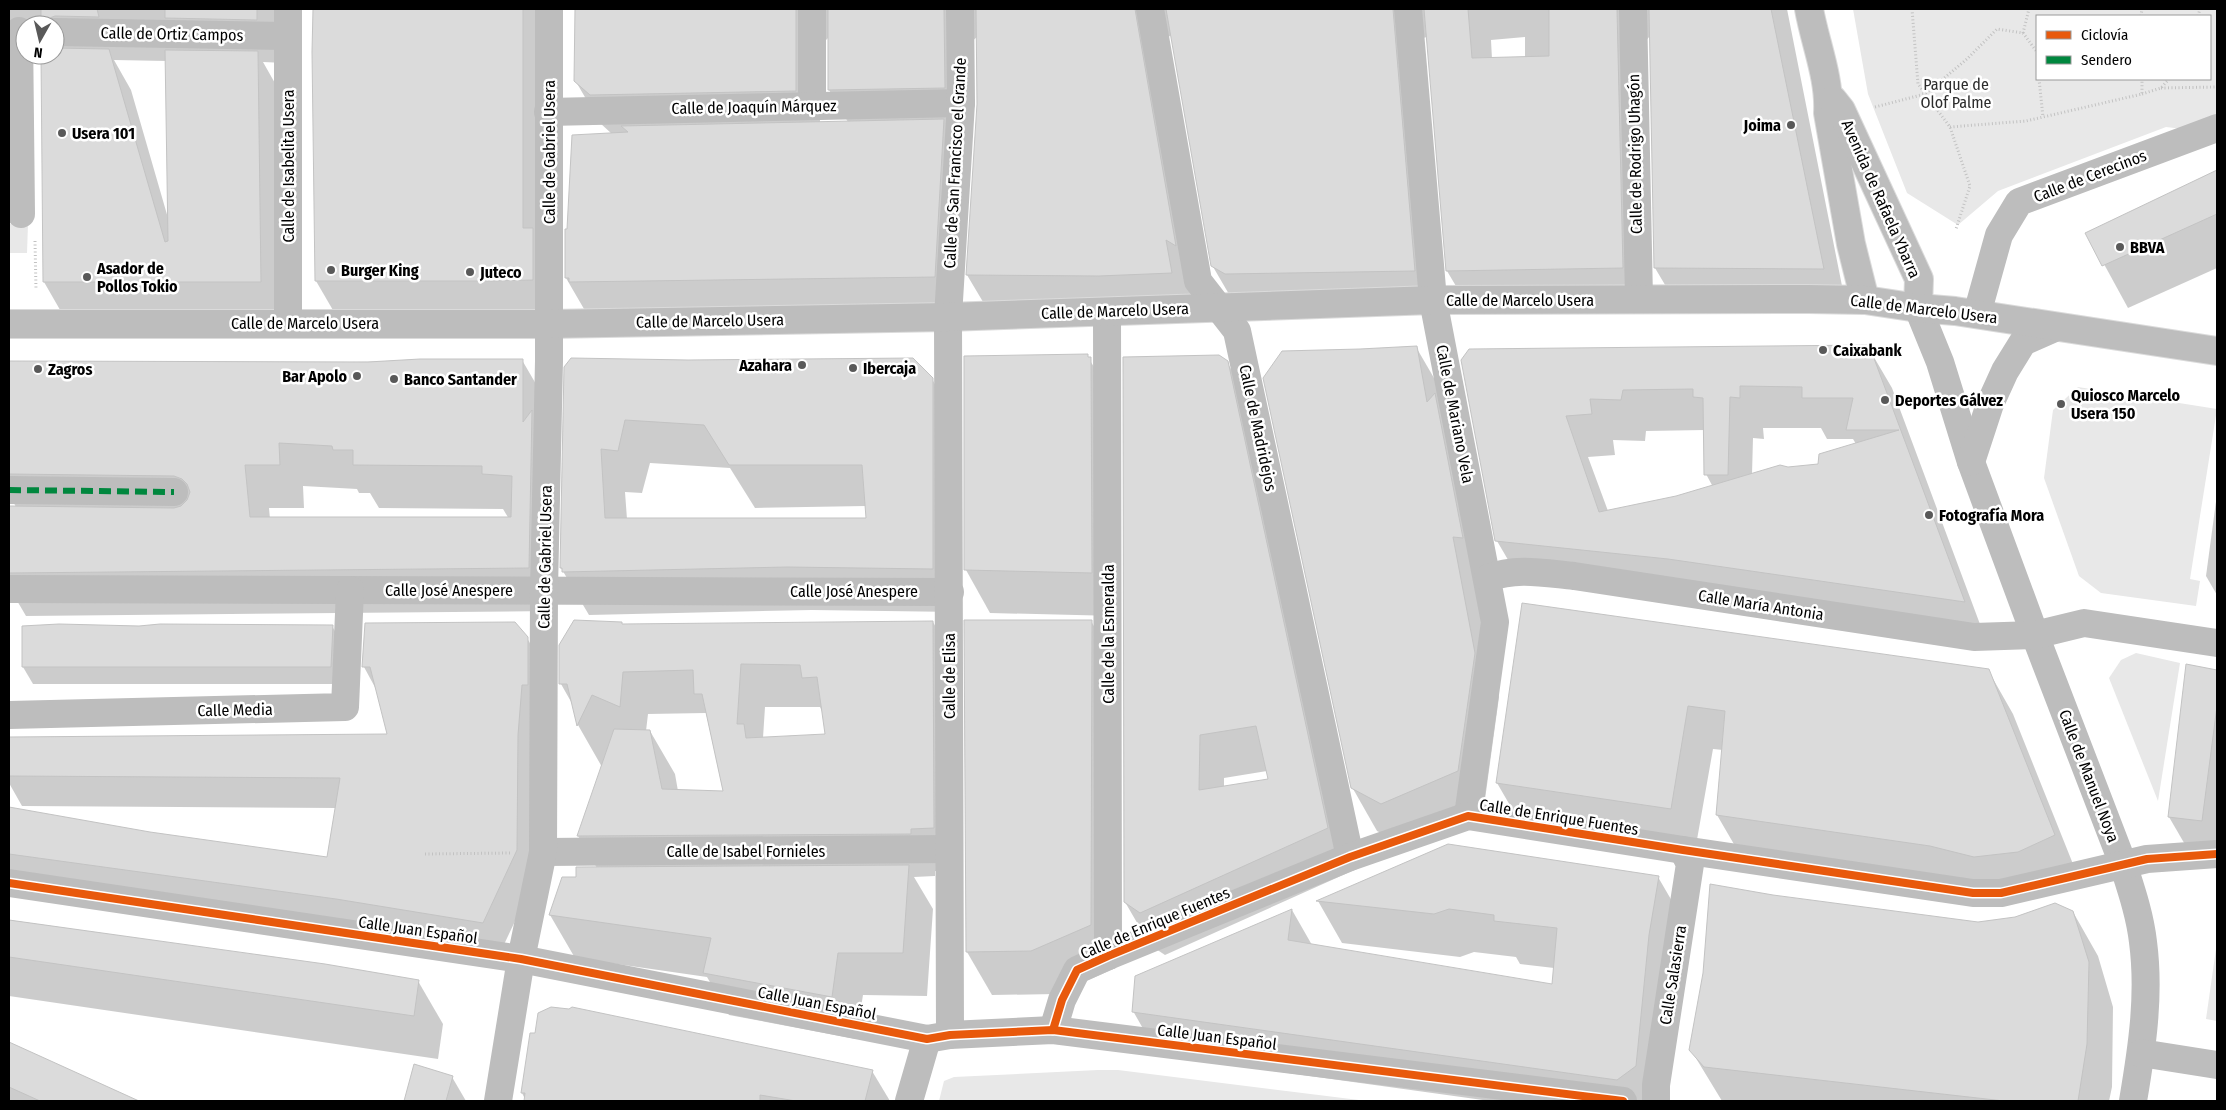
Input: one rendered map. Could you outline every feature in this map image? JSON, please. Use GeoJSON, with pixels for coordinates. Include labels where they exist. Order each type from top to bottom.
{"type":"FeatureCollection","features":[{"type":"Feature","properties":{"kind":"street","name":"Calle de Isabelita Usera"},"geometry":{"type":"LineString","coordinates":[[288,9],[288,323]]}},
{"type":"Feature","properties":{"kind":"street","name":"Calle de Gabriel Usera"},"geometry":{"type":"LineString","coordinates":[[498,1101],[521,959],[530,852],[544,590],[549,324],[549,9]]}},
{"type":"Feature","properties":{"kind":"street"},"geometry":{"type":"LineString","coordinates":[[812,9],[812,106]]}},
{"type":"Feature","properties":{"kind":"street","name":"Calle de San Francisco el Grande"},"geometry":{"type":"LineString","coordinates":[[948,317],[961,103],[960,9]]}},
{"type":"Feature","properties":{"kind":"street","name":"Calle de Madridejos"},"geometry":{"type":"LineString","coordinates":[[1150,9],[1198,281],[1236,331],[1350,857]]}},
{"type":"Feature","properties":{"kind":"street","name":"Calle de Mariano Vela"},"geometry":{"type":"LineString","coordinates":[[1408,9],[1433,300],[1495,622],[1468,816]]}},
{"type":"Feature","properties":{"kind":"street","name":"Calle de Rodrigo Uhagón"},"geometry":{"type":"LineString","coordinates":[[1632,9],[1639,299]]}},
{"type":"Feature","properties":{"kind":"street","name":"Avenida de Rafaela Ybarra"},"geometry":{"type":"LineString","coordinates":[[1809,9],[1814,37],[1829,94],[1828,113],[1851,244],[1865,300]]}},
{"type":"Feature","properties":{"kind":"street","name":"Calle de Ortiz Campos"},"geometry":{"type":"LineString","coordinates":[[65,32],[288,36]]}},
{"type":"Feature","properties":{"kind":"street"},"geometry":{"type":"LineString","coordinates":[[19,65],[21,214]]}},
{"type":"Feature","properties":{"kind":"street","name":"Avenida de Rafaela Ybarra"},"geometry":{"type":"LineString","coordinates":[[1829,94],[1841,110],[1919,278],[1918,308]]}},
{"type":"Feature","properties":{"kind":"street","name":"Calle de Joaquín Márquez"},"geometry":{"type":"LineString","coordinates":[[548,112],[961,103]]}},
{"type":"Feature","properties":{"kind":"street","name":"Calle de Cerecinos"},"geometry":{"type":"LineString","coordinates":[[1977,314],[1999,235],[2019,202],[2217,128]]}},
{"type":"Feature","properties":{"kind":"street","name":"Calle de Marcelo Usera"},"geometry":{"type":"LineString","coordinates":[[9,324],[549,324],[948,317],[1433,300],[1865,300],[1977,314],[2217,351]]}},
{"type":"Feature","properties":{"kind":"street","name":"Calle de Manuel Noya"},"geometry":{"type":"LineString","coordinates":[[1918,308],[1940,362],[1971,462],[2123,864],[2135,902],[2143,941],[2146,996],[2141,1053],[2133,1101]]}},
{"type":"Feature","properties":{"kind":"street","name":"Calle de la Esmeralda"},"geometry":{"type":"LineString","coordinates":[[1107,312],[1108,956]]}},
{"type":"Feature","properties":{"kind":"street","name":"Calle de Elisa"},"geometry":{"type":"LineString","coordinates":[[909,1101],[938,1037],[949,849],[948,317]]}},
{"type":"Feature","properties":{"kind":"street"},"geometry":{"type":"LineString","coordinates":[[1971,462],[1990,404],[2005,371],[2024,342],[2057,327]]}},
{"type":"Feature","properties":{"kind":"street"},"geometry":{"type":"LineString","coordinates":[[9,490],[174,492]]}},
{"type":"Feature","properties":{"kind":"street","name":"Calle María Antonia"},"geometry":{"type":"LineString","coordinates":[[1488,578],[1503,572],[1520,570],[1574,576],[1974,637],[2035,635],[2084,623],[2217,643]]}},
{"type":"Feature","properties":{"kind":"street","name":"Calle José Anespere"},"geometry":{"type":"LineString","coordinates":[[9,589],[950,592]]}},
{"type":"Feature","properties":{"kind":"street","name":"Calle Media"},"geometry":{"type":"LineString","coordinates":[[9,715],[345,707],[350,590]]}},
{"type":"Feature","properties":{"kind":"street","name":"Calle de Enrique Fuentes"},"geometry":{"type":"LineString","coordinates":[[1053,1030],[1062,1000],[1077,970],[1350,857],[1468,816],[1973,893],[2001,893],[2147,859],[2217,854]]}},
{"type":"Feature","properties":{"kind":"street","name":"Calle de Isabel Fornieles"},"geometry":{"type":"LineString","coordinates":[[530,852],[949,849]]}},
{"type":"Feature","properties":{"kind":"street","name":"Calle Salasierra"},"geometry":{"type":"LineString","coordinates":[[1656,1101],[1656,1086],[1690,864],[1683,850]]}},
{"type":"Feature","properties":{"kind":"street","name":"Calle Juan Español"},"geometry":{"type":"LineString","coordinates":[[9,883],[521,959],[938,1037],[1053,1030],[1623,1101]]}},
{"type":"Feature","properties":{"kind":"street"},"geometry":{"type":"LineString","coordinates":[[2141,1053],[2217,1065]]}},
{"type":"Feature","properties":{"kind":"path"},"geometry":{"type":"LineString","coordinates":[[1912,9],[1918,84],[1950,127],[1970,186],[1956,229]]}},
{"type":"Feature","properties":{"kind":"path"},"geometry":{"type":"LineString","coordinates":[[2023,33],[2030,9]]}},
{"type":"Feature","properties":{"kind":"path"},"geometry":{"type":"LineString","coordinates":[[1873,108],[1925,94],[1967,59],[1997,29],[2023,33],[2036,48]]}},
{"type":"Feature","properties":{"kind":"path"},"geometry":{"type":"LineString","coordinates":[[2040,80],[2043,117]]}},
{"type":"Feature","properties":{"kind":"path"},"geometry":{"type":"LineString","coordinates":[[2142,80],[2142,94]]}},
{"type":"Feature","properties":{"kind":"path"},"geometry":{"type":"LineString","coordinates":[[2161,88],[2167,80]]}},
{"type":"Feature","properties":{"kind":"path"},"geometry":{"type":"LineString","coordinates":[[1950,127],[2026,121],[2161,88],[2217,87]]}},
{"type":"Feature","properties":{"kind":"path"},"geometry":{"type":"LineString","coordinates":[[425,854],[530,852]]}},
{"type":"Feature","properties":{"kind":"green space","name":"Parque de Olof Palme"},"geometry":{"type":"Polygon","coordinates":[[[1853,9],[2217,9],[2217,133],[2166,127],[1998,191],[1958,225],[1907,193],[1868,94],[1853,9]]]}},
{"type":"Feature","properties":{"kind":"green space"},"geometry":{"type":"Polygon","coordinates":[[[9,224],[28,224],[27,253],[9,253],[9,224]]]}},
{"type":"Feature","properties":{"kind":"green space"},"geometry":{"type":"Polygon","coordinates":[[[2078,387],[2217,409],[2190,579],[2200,581],[2196,606],[2101,593],[2079,576],[2044,478],[2053,410],[2078,387]]]}},
{"type":"Feature","properties":{"kind":"green space"},"geometry":{"type":"Polygon","coordinates":[[[2136,653],[2180,663],[2158,801],[2109,678],[2121,660],[2136,653]]]}},
{"type":"Feature","properties":{"kind":"green space"},"geometry":{"type":"Polygon","coordinates":[[[2217,942],[2217,1021],[2206,1019],[2217,942]]]}},
{"type":"Feature","properties":{"kind":"green space"},"geometry":{"type":"Polygon","coordinates":[[[1118,1070],[1367,1101],[939,1101],[944,1081],[954,1077],[1118,1070]]]}},
{"type":"Feature","properties":{"kind":"building"},"geometry":{"type":"Polygon","coordinates":[[[41,9],[97,9],[99,17],[65,15],[41,15],[41,9]]]}},
{"type":"Feature","properties":{"kind":"building"},"geometry":{"type":"Polygon","coordinates":[[[165,9],[257,9],[257,20],[165,18],[165,9]]]}},
{"type":"Feature","properties":{"kind":"building"},"geometry":{"type":"Polygon","coordinates":[[[313,9],[523,9],[523,228],[533,228],[533,280],[315,281],[313,9]]]}},
{"type":"Feature","properties":{"kind":"building"},"geometry":{"type":"Polygon","coordinates":[[[575,9],[796,9],[796,91],[590,95],[574,81],[575,9]]]}},
{"type":"Feature","properties":{"kind":"building"},"geometry":{"type":"Polygon","coordinates":[[[828,9],[944,9],[945,88],[828,90],[828,9]]]}},
{"type":"Feature","properties":{"kind":"building"},"geometry":{"type":"Polygon","coordinates":[[[976,9],[1135,9],[1176,246],[1166,240],[1172,273],[1099,276],[966,275],[977,104],[976,9]]]}},
{"type":"Feature","properties":{"kind":"building"},"geometry":{"type":"Polygon","coordinates":[[[1166,9],[1393,9],[1415,271],[1225,274],[1211,266],[1166,9]]]}},
{"type":"Feature","properties":{"kind":"building"},"geometry":{"type":"Polygon","coordinates":[[[1424,9],[1468,9],[1472,58],[1549,56],[1549,9],[1617,9],[1623,268],[1446,271],[1424,9]]]}},
{"type":"Feature","properties":{"kind":"building"},"geometry":{"type":"Polygon","coordinates":[[[1649,9],[1771,9],[1824,269],[1654,268],[1649,9]]]}},
{"type":"Feature","properties":{"kind":"building"},"geometry":{"type":"Polygon","coordinates":[[[65,48],[109,49],[165,242],[168,241],[165,50],[258,51],[261,282],[43,282],[41,65],[65,65],[65,48]]]}},
{"type":"Feature","properties":{"kind":"building"},"geometry":{"type":"Polygon","coordinates":[[[944,119],[935,277],[569,282],[569,278],[565,278],[565,229],[567,229],[572,135],[628,132],[621,126],[944,119]]]}},
{"type":"Feature","properties":{"kind":"building"},"geometry":{"type":"Polygon","coordinates":[[[2217,170],[2217,214],[2102,266],[2085,233],[2217,170]]]}},
{"type":"Feature","properties":{"kind":"building"},"geometry":{"type":"Polygon","coordinates":[[[1869,345],[1965,602],[1668,559],[1495,541],[1461,360],[1469,349],[1869,345]],[[1740,386],[1740,398],[1730,397],[1728,475],[1704,475],[1703,398],[1693,397],[1693,389],[1623,390],[1621,400],[1590,399],[1592,414],[1566,416],[1599,512],[1676,496],[1780,465],[1788,467],[1818,464],[1819,454],[1899,430],[1846,430],[1853,398],[1802,398],[1802,387],[1740,386]]]}},
{"type":"Feature","properties":{"kind":"building"},"geometry":{"type":"Polygon","coordinates":[[[1417,346],[1427,402],[1435,393],[1463,538],[1453,537],[1475,653],[1458,771],[1381,804],[1351,788],[1263,378],[1282,351],[1417,346]]]}},
{"type":"Feature","properties":{"kind":"building"},"geometry":{"type":"Polygon","coordinates":[[[1088,354],[1088,357],[1091,357],[1092,573],[964,570],[964,356],[1088,354]]]}},
{"type":"Feature","properties":{"kind":"building"},"geometry":{"type":"Polygon","coordinates":[[[1219,355],[1228,361],[1328,828],[1140,913],[1124,902],[1123,357],[1219,355]],[[1256,726],[1200,735],[1199,790],[1268,779],[1256,726]]]}},
{"type":"Feature","properties":{"kind":"building"},"geometry":{"type":"Polygon","coordinates":[[[571,358],[688,360],[913,358],[933,378],[933,569],[787,567],[562,572],[562,568],[560,568],[564,367],[571,358]],[[625,420],[618,451],[601,449],[605,518],[866,518],[862,465],[729,465],[704,425],[625,420]]]}},
{"type":"Feature","properties":{"kind":"building"},"geometry":{"type":"Polygon","coordinates":[[[420,359],[523,359],[523,422],[532,410],[529,568],[9,573],[9,506],[174,508],[181,506],[187,500],[190,492],[187,484],[182,479],[174,476],[9,474],[9,361],[368,362],[420,359]],[[279,443],[280,465],[245,465],[250,517],[511,517],[512,476],[482,474],[482,466],[353,465],[353,450],[333,450],[332,446],[279,443]]]}},
{"type":"Feature","properties":{"kind":"building"},"geometry":{"type":"Polygon","coordinates":[[[1522,603],[1989,669],[2055,835],[2018,852],[1974,857],[1930,846],[1716,815],[1725,711],[1688,706],[1671,809],[1496,783],[1522,603]]]}},
{"type":"Feature","properties":{"kind":"building"},"geometry":{"type":"Polygon","coordinates":[[[574,620],[622,622],[622,624],[933,621],[934,828],[911,829],[911,834],[577,836],[614,729],[650,730],[662,789],[723,791],[702,694],[694,694],[693,670],[623,672],[620,707],[592,695],[577,726],[567,684],[559,684],[559,645],[574,620]],[[741,664],[737,724],[744,724],[746,738],[825,734],[817,677],[802,678],[800,665],[741,664]]]}},
{"type":"Feature","properties":{"kind":"building"},"geometry":{"type":"Polygon","coordinates":[[[964,620],[1092,620],[1091,925],[1031,951],[966,952],[964,620]]]}},
{"type":"Feature","properties":{"kind":"building"},"geometry":{"type":"Polygon","coordinates":[[[515,622],[528,637],[528,685],[522,685],[518,735],[517,850],[483,923],[336,899],[9,854],[9,807],[150,832],[327,857],[340,778],[9,776],[9,737],[387,734],[370,667],[362,667],[365,623],[515,622]]]}},
{"type":"Feature","properties":{"kind":"building"},"geometry":{"type":"Polygon","coordinates":[[[59,624],[139,626],[160,624],[333,625],[331,667],[22,667],[22,626],[59,624]]]}},
{"type":"Feature","properties":{"kind":"building"},"geometry":{"type":"Polygon","coordinates":[[[2186,664],[2217,670],[2217,706],[2202,821],[2168,817],[2186,664]]]}},
{"type":"Feature","properties":{"kind":"building"},"geometry":{"type":"Polygon","coordinates":[[[1448,844],[1659,876],[1649,935],[1636,1066],[1617,1080],[1132,1012],[1135,976],[1292,909],[1288,940],[1552,984],[1557,928],[1494,921],[1494,915],[1449,909],[1434,914],[1316,901],[1448,844]]]}},
{"type":"Feature","properties":{"kind":"building"},"geometry":{"type":"Polygon","coordinates":[[[909,865],[903,953],[838,953],[832,997],[703,973],[711,938],[549,915],[562,877],[576,877],[576,867],[909,865]]]}},
{"type":"Feature","properties":{"kind":"building"},"geometry":{"type":"Polygon","coordinates":[[[1710,884],[1773,895],[1978,922],[2015,917],[2055,903],[2073,911],[2089,962],[2087,1044],[2078,1101],[2004,1101],[1704,1067],[1689,1050],[1703,973],[1710,884]]]}},
{"type":"Feature","properties":{"kind":"building"},"geometry":{"type":"Polygon","coordinates":[[[9,920],[325,964],[419,980],[414,1016],[9,957],[9,920]]]}},
{"type":"Feature","properties":{"kind":"building"},"geometry":{"type":"Polygon","coordinates":[[[551,1007],[569,1009],[572,1007],[873,1070],[865,1101],[796,1101],[760,1095],[760,1101],[524,1101],[525,1093],[521,1093],[530,1033],[535,1033],[538,1013],[551,1007]]]}},
{"type":"Feature","properties":{"kind":"building"},"geometry":{"type":"Polygon","coordinates":[[[9,1042],[139,1101],[40,1101],[9,1087],[9,1042]]]}},
{"type":"Feature","properties":{"kind":"building"},"geometry":{"type":"Polygon","coordinates":[[[414,1064],[453,1076],[446,1101],[404,1101],[414,1064]]]}},
{"type":"Feature","properties":{"kind":"marked path"},"geometry":{"type":"LineString","coordinates":[[9,490],[174,492]]}},
{"type":"Feature","properties":{"kind":"cycle path"},"geometry":{"type":"LineString","coordinates":[[1053,1030],[1062,1000],[1077,970],[1350,857],[1468,816],[1973,893],[2001,893],[2147,859],[2217,854]]}},
{"type":"Feature","properties":{"kind":"cycle path"},"geometry":{"type":"LineString","coordinates":[[9,883],[521,959],[927,1039],[950,1035],[1053,1030],[1623,1101]]}},
{"type":"Feature","properties":{"kind":"place","name":"Joima"},"geometry":{"type":"Point","coordinates":[1791,125]}},
{"type":"Feature","properties":{"kind":"place","name":"Usera 101"},"geometry":{"type":"Point","coordinates":[62,133]}},
{"type":"Feature","properties":{"kind":"place","name":"BBVA"},"geometry":{"type":"Point","coordinates":[2120,247]}},
{"type":"Feature","properties":{"kind":"place","name":"Burger King"},"geometry":{"type":"Point","coordinates":[331,270]}},
{"type":"Feature","properties":{"kind":"place","name":"Juteco"},"geometry":{"type":"Point","coordinates":[470,272]}},
{"type":"Feature","properties":{"kind":"place","name":"Asador de Pollos Tokio"},"geometry":{"type":"Point","coordinates":[87,277]}},
{"type":"Feature","properties":{"kind":"place","name":"Caixabank"},"geometry":{"type":"Point","coordinates":[1823,350]}},
{"type":"Feature","properties":{"kind":"place","name":"Azahara"},"geometry":{"type":"Point","coordinates":[802,365]}},
{"type":"Feature","properties":{"kind":"place","name":"Ibercaja"},"geometry":{"type":"Point","coordinates":[853,368]}},
{"type":"Feature","properties":{"kind":"place","name":"Zagros"},"geometry":{"type":"Point","coordinates":[38,369]}},
{"type":"Feature","properties":{"kind":"place","name":"Bar Apolo"},"geometry":{"type":"Point","coordinates":[357,376]}},
{"type":"Feature","properties":{"kind":"place","name":"Banco Santander"},"geometry":{"type":"Point","coordinates":[394,379]}},
{"type":"Feature","properties":{"kind":"place","name":"Deportes Gálvez"},"geometry":{"type":"Point","coordinates":[1885,400]}},
{"type":"Feature","properties":{"kind":"place","name":"Quiosco Marcelo Usera 150"},"geometry":{"type":"Point","coordinates":[2061,404]}},
{"type":"Feature","properties":{"kind":"place","name":"Fotografía Mora"},"geometry":{"type":"Point","coordinates":[1929,515]}}]}
